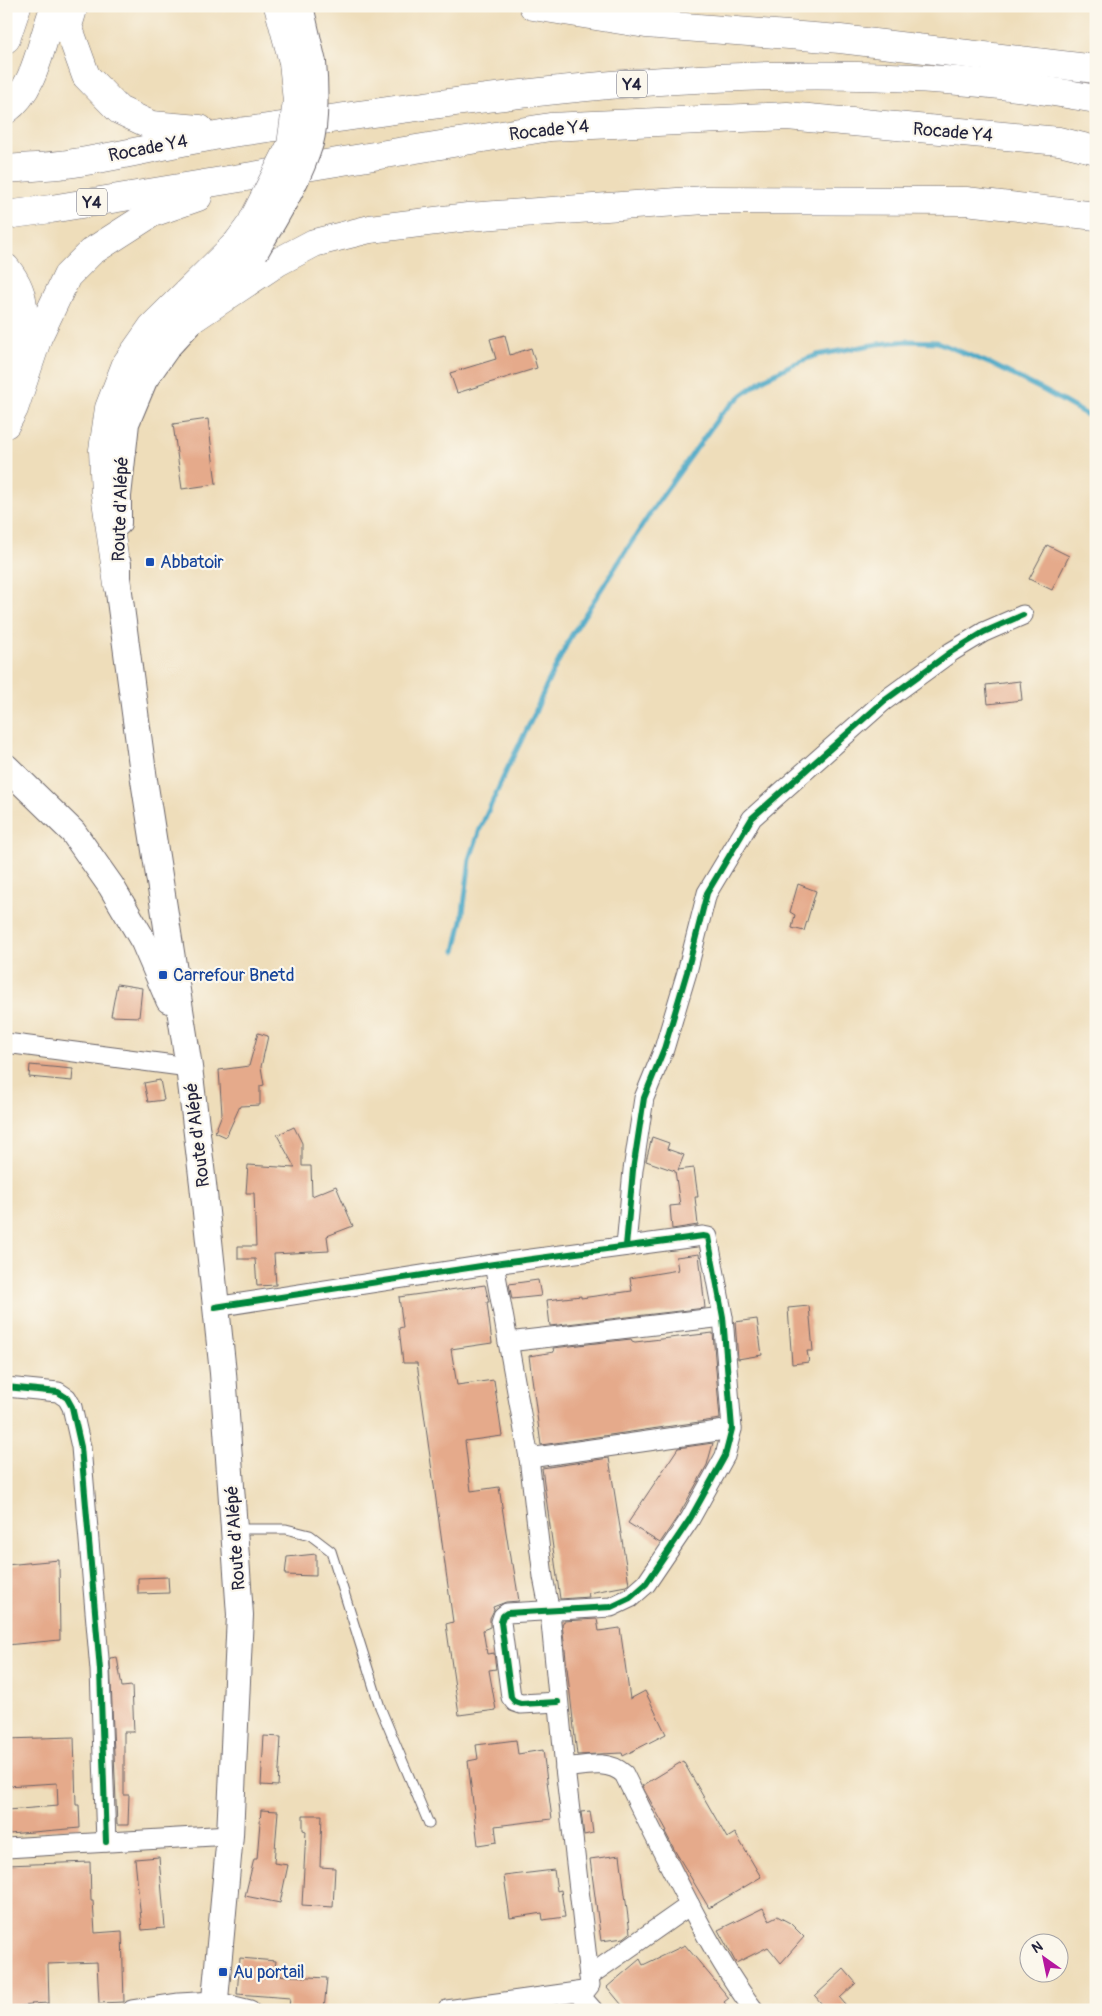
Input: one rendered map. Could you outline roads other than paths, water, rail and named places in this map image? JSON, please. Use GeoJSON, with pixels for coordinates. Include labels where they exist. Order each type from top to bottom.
{"type":"FeatureCollection","features":[{"type":"Feature","properties":{"kind":"highway"},"geometry":{"type":"LineString","coordinates":[[6,38],[17,6]]}},
{"type":"Feature","properties":{"kind":"highway"},"geometry":{"type":"LineString","coordinates":[[6,110],[28,83],[55,6]]}},
{"type":"Feature","properties":{"kind":"highway"},"geometry":{"type":"LineString","coordinates":[[74,6],[68,26],[86,76],[119,110],[151,124],[237,132]]}},
{"type":"Feature","properties":{"kind":"highway"},"geometry":{"type":"LineString","coordinates":[[118,585],[105,493],[103,450],[109,408],[126,364],[152,327],[246,248],[251,224],[291,146],[303,63],[278,6]]}},
{"type":"Feature","properties":{"kind":"highway"},"geometry":{"type":"LineString","coordinates":[[533,6],[646,24],[840,39],[1096,69]]}},
{"type":"Feature","properties":{"kind":"highway","name":"Rocade Y4"},"geometry":{"type":"LineString","coordinates":[[6,169],[66,164],[237,132],[570,87],[749,77],[855,75],[998,84],[1096,99]]}},
{"type":"Feature","properties":{"kind":"highway","name":"Rocade Y4"},"geometry":{"type":"LineString","coordinates":[[6,215],[550,127],[787,116],[1059,142],[1096,150]]}},
{"type":"Feature","properties":{"kind":"highway"},"geometry":{"type":"LineString","coordinates":[[6,424],[14,409],[38,336],[67,276],[91,252],[152,213],[259,174]]}},
{"type":"Feature","properties":{"kind":"highway"},"geometry":{"type":"LineString","coordinates":[[194,318],[278,262],[314,243],[370,229],[468,217],[705,200],[966,202],[1096,216]]}},
{"type":"Feature","properties":{"kind":"highway"},"geometry":{"type":"LineString","coordinates":[[6,268],[15,279],[22,298],[24,317],[6,374]]}},
{"type":"Feature","properties":{"kind":"main road"},"geometry":{"type":"LineString","coordinates":[[300,6],[303,63]]}},
{"type":"Feature","properties":{"kind":"main road","name":"Route d'Alépé"},"geometry":{"type":"LineString","coordinates":[[214,2005],[230,1835],[240,1615],[223,1373],[203,1184],[189,1067],[144,780],[118,585],[118,496],[126,423],[144,380],[168,346],[194,318],[246,248]]}},
{"type":"Feature","properties":{"kind":"main road","name":"Route d'Alépé"},"geometry":{"type":"LineString","coordinates":[[6,767],[73,832],[111,886],[144,942],[169,999],[189,1067]]}},
{"type":"Feature","properties":{"kind":"street"},"geometry":{"type":"LineString","coordinates":[[626,1246],[633,1170],[644,1098],[664,1049],[687,972],[707,893],[752,818],[884,701],[951,652],[984,632],[1023,615]]}},
{"type":"Feature","properties":{"kind":"street"},"geometry":{"type":"LineString","coordinates":[[6,1043],[189,1067]]}},
{"type":"Feature","properties":{"kind":"street"},"geometry":{"type":"LineString","coordinates":[[215,1307],[494,1264],[703,1236],[708,1237],[723,1316],[732,1428],[725,1456],[690,1519],[646,1584],[630,1598],[611,1606],[550,1612],[507,1613],[502,1616],[501,1622],[511,1697],[515,1702],[521,1704],[558,1702]]}},
{"type":"Feature","properties":{"kind":"street"},"geometry":{"type":"LineString","coordinates":[[447,2010],[577,1992],[589,1988],[564,1768],[550,1612],[542,1577],[529,1458],[494,1264]]}},
{"type":"Feature","properties":{"kind":"street"},"geometry":{"type":"LineString","coordinates":[[508,1342],[723,1316]]}},
{"type":"Feature","properties":{"kind":"street"},"geometry":{"type":"LineString","coordinates":[[6,1387],[58,1392],[67,1398],[72,1407],[81,1447],[100,1670],[106,1842]]}},
{"type":"Feature","properties":{"kind":"street"},"geometry":{"type":"LineString","coordinates":[[529,1458],[732,1428]]}},
{"type":"Feature","properties":{"kind":"street"},"geometry":{"type":"LineString","coordinates":[[564,1768],[606,1765],[617,1767],[624,1774],[718,1956],[754,2010]]}},
{"type":"Feature","properties":{"kind":"street"},"geometry":{"type":"LineString","coordinates":[[6,1848],[230,1835]]}},
{"type":"Feature","properties":{"kind":"street"},"geometry":{"type":"LineString","coordinates":[[589,1976],[690,1905]]}},
{"type":"Feature","properties":{"kind":"street"},"geometry":{"type":"LineString","coordinates":[[577,1992],[593,2010]]}},
{"type":"Feature","properties":{"kind":"street"},"geometry":{"type":"LineString","coordinates":[[132,2010],[179,2003],[250,2010]]}},
{"type":"Feature","properties":{"kind":"lane"},"geometry":{"type":"LineString","coordinates":[[234,1529],[294,1531],[310,1535],[331,1551],[380,1707],[429,1824]]}},
{"type":"Feature","properties":{"kind":"waterway"},"geometry":{"type":"LineString","coordinates":[[455,951],[462,920],[470,859],[480,829],[571,636],[653,509],[721,414],[742,395],[764,379],[791,365],[817,355],[877,344],[908,341],[937,342],[991,364],[1045,391],[1096,420]]}},
{"type":"Feature","properties":{"kind":"place","name":"Abbatoir"},"geometry":{"type":"Point","coordinates":[150,562]}},
{"type":"Feature","properties":{"kind":"place","name":"Carrefour Bnetd"},"geometry":{"type":"Point","coordinates":[163,975]}},
{"type":"Feature","properties":{"kind":"place","name":"Au portail"},"geometry":{"type":"Point","coordinates":[223,1972]}}]}
